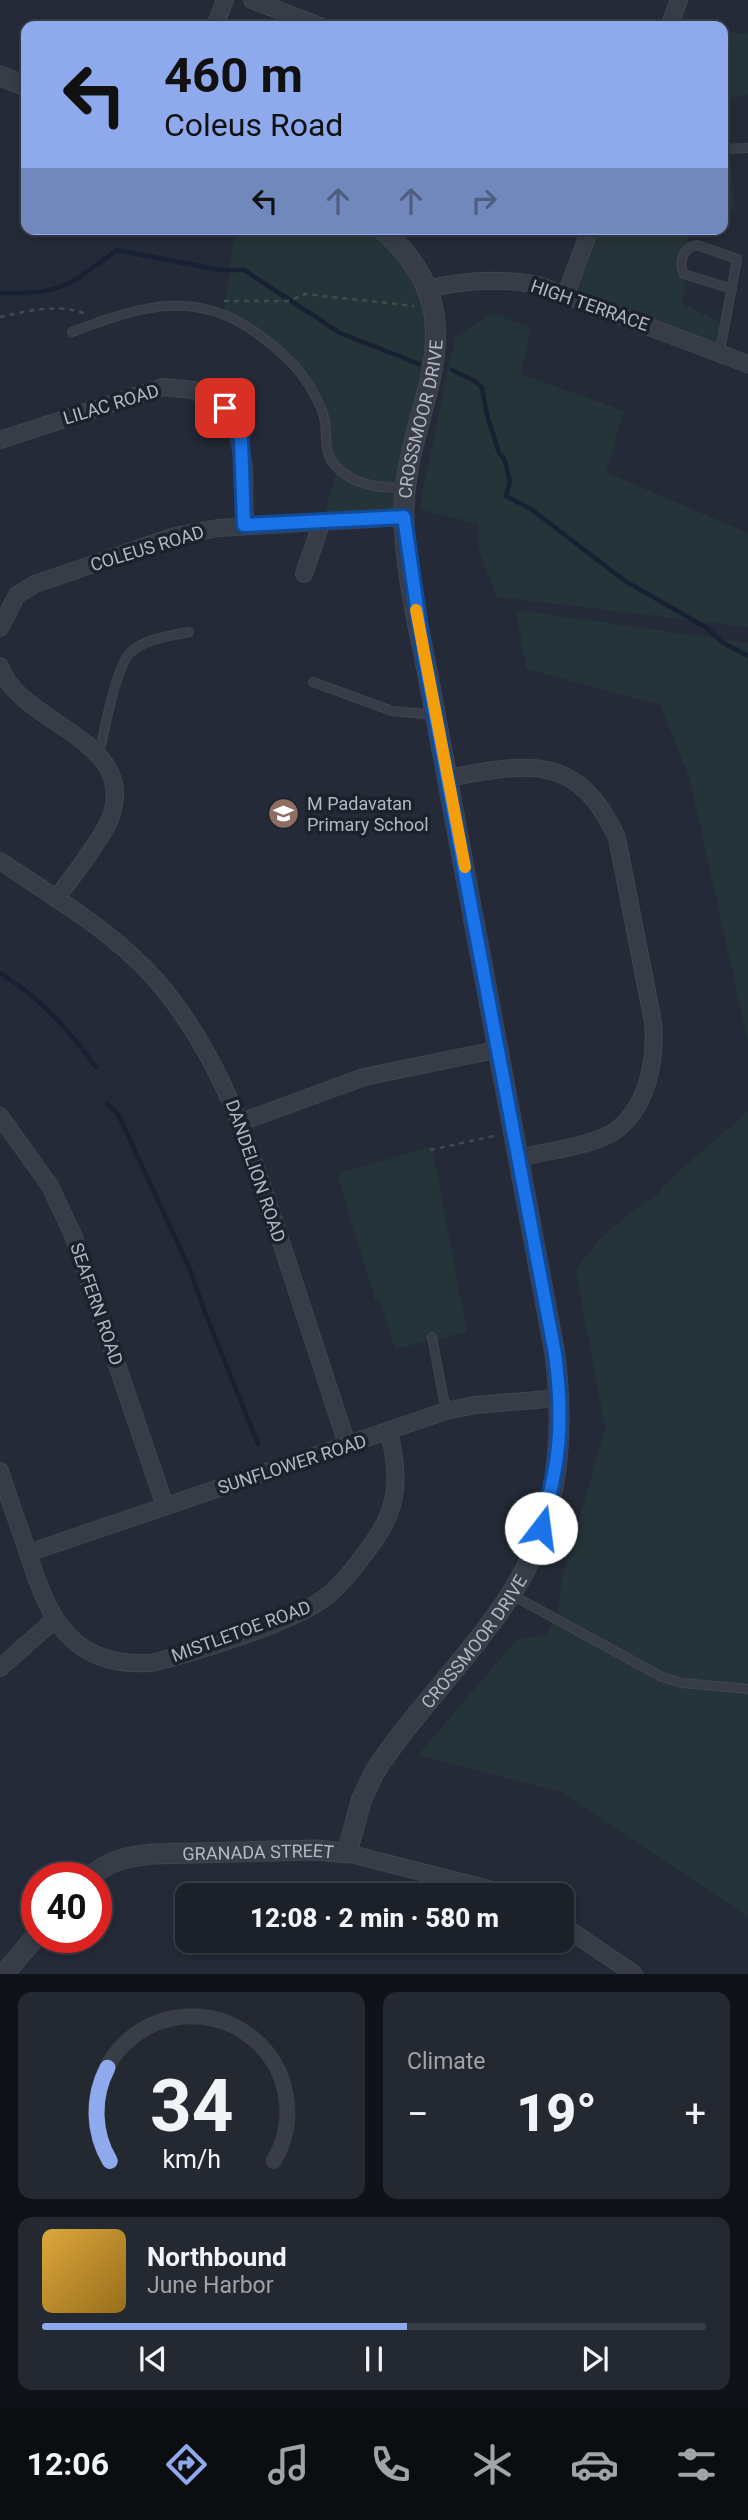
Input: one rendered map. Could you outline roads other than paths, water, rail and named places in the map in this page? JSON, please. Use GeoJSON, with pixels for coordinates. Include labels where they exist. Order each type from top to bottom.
{"type":"FeatureCollection","features":[{"type":"Feature","properties":{"kind":"street"},"geometry":{"type":"LineString","coordinates":[[217,21],[225,0]]}},
{"type":"Feature","properties":{"kind":"street"},"geometry":{"type":"LineString","coordinates":[[252,0],[307,21]]}},
{"type":"Feature","properties":{"kind":"street"},"geometry":{"type":"LineString","coordinates":[[670,21],[674,2]]}},
{"type":"Feature","properties":{"kind":"street"},"geometry":{"type":"LineString","coordinates":[[0,76],[21,84]]}},
{"type":"Feature","properties":{"kind":"street","name":"CROSSMOOR DRIVE"},"geometry":{"type":"LineString","coordinates":[[348,1853],[361,1801],[374,1773],[510,1594],[532,1553],[550,1496],[560,1446],[561,1398],[500,1049],[411,579],[404,517],[406,487],[436,355],[435,316],[409,258],[388,235]]}},
{"type":"Feature","properties":{"kind":"street"},"geometry":{"type":"LineString","coordinates":[[566,294],[588,235]]}},
{"type":"Feature","properties":{"kind":"street","name":"HIGH TERRACE"},"geometry":{"type":"LineString","coordinates":[[425,289],[495,280],[518,281],[566,294],[748,364]]}},
{"type":"Feature","properties":{"kind":"street","name":"LILAC ROAD"},"geometry":{"type":"LineString","coordinates":[[0,440],[146,392],[170,387],[193,390],[225,408],[237,428],[244,468],[244,525]]}},
{"type":"Feature","properties":{"kind":"street","name":"COLEUS ROAD"},"geometry":{"type":"LineString","coordinates":[[0,628],[17,595],[35,584],[175,536],[244,525],[404,517]]}},
{"type":"Feature","properties":{"kind":"street"},"geometry":{"type":"LineString","coordinates":[[303,574],[322,521]]}},
{"type":"Feature","properties":{"kind":"street"},"geometry":{"type":"LineString","coordinates":[[0,666],[15,691],[99,755],[113,786],[110,819],[56,899]]}},
{"type":"Feature","properties":{"kind":"street"},"geometry":{"type":"LineString","coordinates":[[447,778],[525,767],[546,768],[585,788],[604,811],[617,838],[653,1022],[655,1044],[650,1079],[620,1128],[585,1142],[519,1157]]}},
{"type":"Feature","properties":{"kind":"street","name":"DANDELION ROAD"},"geometry":{"type":"LineString","coordinates":[[0,861],[108,935],[155,980],[207,1052],[241,1122],[347,1444]]}},
{"type":"Feature","properties":{"kind":"street"},"geometry":{"type":"LineString","coordinates":[[241,1122],[364,1077],[500,1049]]}},
{"type":"Feature","properties":{"kind":"street","name":"SEAFERN ROAD"},"geometry":{"type":"LineString","coordinates":[[0,1116],[50,1186],[73,1234],[165,1506]]}},
{"type":"Feature","properties":{"kind":"street","name":"SUNFLOWER ROAD"},"geometry":{"type":"LineString","coordinates":[[28,1553],[446,1411],[475,1405],[561,1398]]}},
{"type":"Feature","properties":{"kind":"street","name":"MISTLETOE ROAD"},"geometry":{"type":"LineString","coordinates":[[0,1471],[39,1589],[54,1620],[88,1652],[129,1664],[174,1657],[313,1606],[341,1584],[382,1533],[391,1514],[396,1475],[389,1432]]}},
{"type":"Feature","properties":{"kind":"street"},"geometry":{"type":"LineString","coordinates":[[0,1668],[54,1620]]}},
{"type":"Feature","properties":{"kind":"street","name":"GRANADA STREET"},"geometry":{"type":"LineString","coordinates":[[109,1862],[152,1854],[317,1850],[348,1853],[465,1883]]}},
{"type":"Feature","properties":{"kind":"street"},"geometry":{"type":"LineString","coordinates":[[574,1933],[634,1974]]}},
{"type":"Feature","properties":{"kind":"street"},"geometry":{"type":"LineString","coordinates":[[4,1974],[21,1952]]}},
{"type":"Feature","properties":{"kind":"street"},"geometry":{"type":"LineString","coordinates":[[17,1974],[21,1952]]}},
{"type":"Feature","properties":{"kind":"lane"},"geometry":{"type":"LineString","coordinates":[[728,149],[748,148]]}},
{"type":"Feature","properties":{"kind":"lane"},"geometry":{"type":"LineString","coordinates":[[720,351],[732,289],[735,257],[701,246],[690,247],[682,260],[684,274],[732,289]]}},
{"type":"Feature","properties":{"kind":"lane"},"geometry":{"type":"LineString","coordinates":[[72,332],[146,307],[174,304],[217,311],[243,323],[285,355],[313,391],[325,419],[327,451],[338,468],[375,487],[406,487]]}},
{"type":"Feature","properties":{"kind":"lane"},"geometry":{"type":"LineString","coordinates":[[99,755],[123,666],[131,652],[149,642],[189,632]]}},
{"type":"Feature","properties":{"kind":"lane"},"geometry":{"type":"LineString","coordinates":[[313,682],[392,711],[436,715]]}},
{"type":"Feature","properties":{"kind":"lane"},"geometry":{"type":"LineString","coordinates":[[432,1336],[446,1411]]}},
{"type":"Feature","properties":{"kind":"lane"},"geometry":{"type":"LineString","coordinates":[[510,1594],[662,1677],[682,1683],[748,1689]]}},
{"type":"Feature","properties":{"kind":"waterway"},"geometry":{"type":"LineString","coordinates":[[0,293],[51,290],[75,280],[117,250],[220,270],[244,270],[340,333],[419,364]]}},
{"type":"Feature","properties":{"kind":"waterway"},"geometry":{"type":"LineString","coordinates":[[452,370],[475,381],[482,388],[487,415],[510,481],[506,496],[531,509],[625,581],[707,628],[722,642],[748,656]]}},
{"type":"Feature","properties":{"kind":"waterway"},"geometry":{"type":"LineString","coordinates":[[0,973],[29,993],[53,1015],[96,1067]]}},
{"type":"Feature","properties":{"kind":"waterway"},"geometry":{"type":"LineString","coordinates":[[107,1104],[118,1114],[191,1272],[258,1444]]}},
{"type":"Feature","properties":{"kind":"place","name":"M Padavatan Primary School"},"geometry":{"type":"Point","coordinates":[284,813]}}]}
